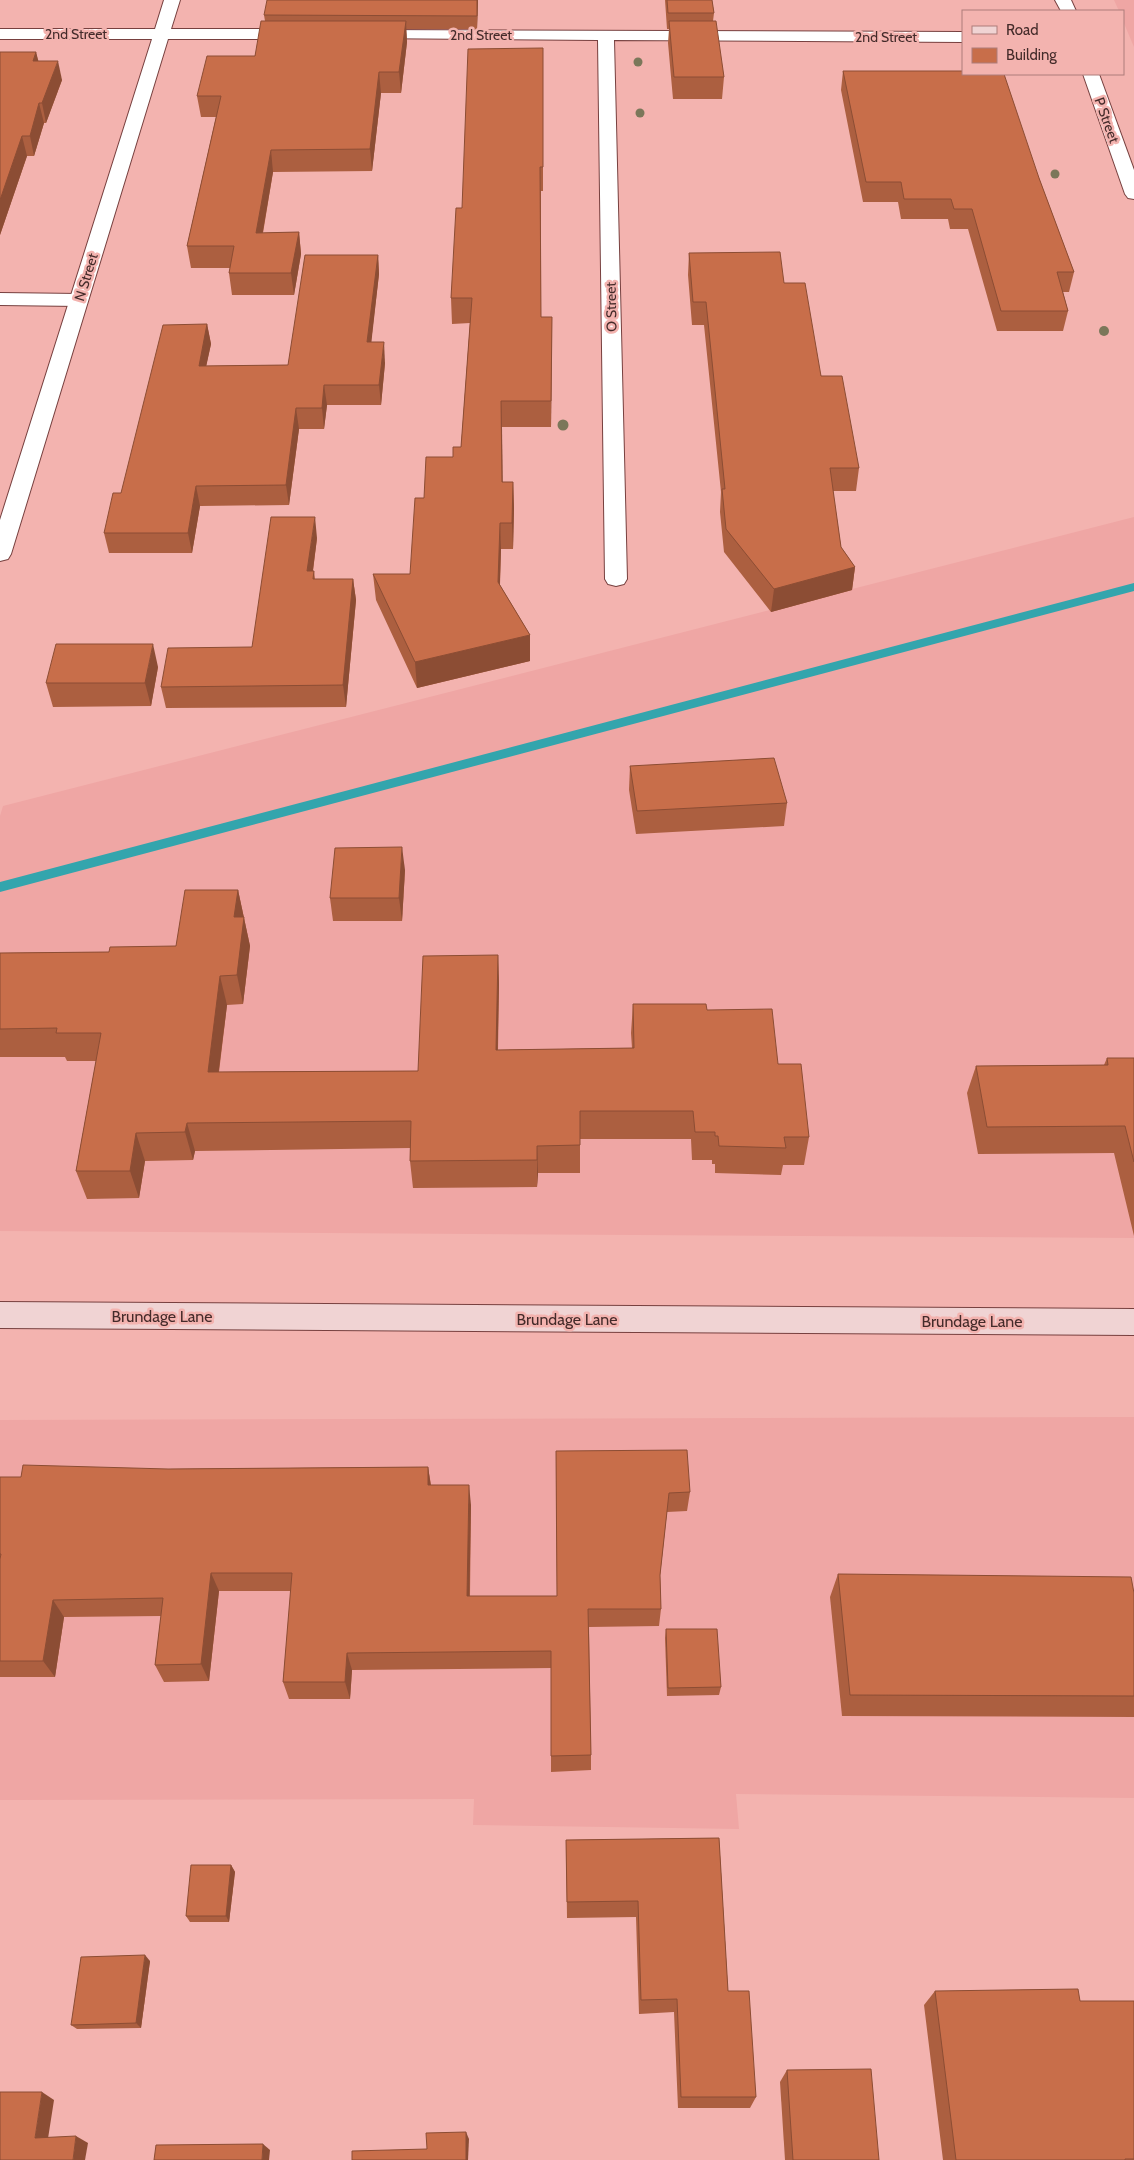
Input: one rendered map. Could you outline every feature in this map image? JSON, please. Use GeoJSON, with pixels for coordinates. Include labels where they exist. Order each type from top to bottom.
{"type":"FeatureCollection","features":[{"type":"Feature","properties":{"kind":"main road","name":"Brundage Lane"},"geometry":{"type":"LineString","coordinates":[[0,1315],[1134,1322]]}},
{"type":"Feature","properties":{"kind":"street","name":"N Street"},"geometry":{"type":"LineString","coordinates":[[0,554],[172,0]]}},
{"type":"Feature","properties":{"kind":"street","name":"2nd Street"},"geometry":{"type":"LineString","coordinates":[[0,34],[310,34]]}},
{"type":"Feature","properties":{"kind":"street","name":"2nd Street"},"geometry":{"type":"LineString","coordinates":[[349,34],[962,37]]}},
{"type":"Feature","properties":{"kind":"street","name":"O Street"},"geometry":{"type":"LineString","coordinates":[[606,36],[616,578]]}},
{"type":"Feature","properties":{"kind":"street","name":"P Street"},"geometry":{"type":"LineString","coordinates":[[1091,75],[1134,194]]}},
{"type":"Feature","properties":{"kind":"street"},"geometry":{"type":"LineString","coordinates":[[0,299],[79,300]]}},
{"type":"Feature","properties":{"kind":"shaded area"},"geometry":{"type":"Polygon","coordinates":[[[1114,0],[1134,0],[1134,47],[1124,23],[1124,10],[1119,10],[1114,0]]]}},
{"type":"Feature","properties":{"kind":"shaded area"},"geometry":{"type":"Polygon","coordinates":[[[1134,517],[1134,1238],[0,1231],[0,816],[3,806],[1134,517]]]}},
{"type":"Feature","properties":{"kind":"shaded area"},"geometry":{"type":"Polygon","coordinates":[[[1134,1417],[1134,1798],[736,1794],[739,1829],[473,1825],[474,1799],[0,1800],[0,1420],[1134,1417]]]}},
{"type":"Feature","properties":{"kind":"building"},"geometry":{"type":"Polygon","coordinates":[[[267,0],[477,0],[477,16],[264,15],[267,0]]]}},
{"type":"Feature","properties":{"kind":"building"},"geometry":{"type":"Polygon","coordinates":[[[667,0],[712,0],[714,13],[668,13],[667,0]]]}},
{"type":"Feature","properties":{"kind":"building"},"geometry":{"type":"Polygon","coordinates":[[[261,21],[406,21],[399,72],[379,72],[370,149],[271,150],[256,233],[299,232],[291,273],[229,273],[234,246],[187,246],[221,96],[197,96],[207,56],[255,56],[261,21]]]}},
{"type":"Feature","properties":{"kind":"building"},"geometry":{"type":"Polygon","coordinates":[[[669,21],[716,21],[724,77],[674,77],[669,21]]]}},
{"type":"Feature","properties":{"kind":"building"},"geometry":{"type":"Polygon","coordinates":[[[543,48],[543,167],[540,167],[541,317],[552,317],[551,401],[501,401],[502,482],[513,482],[512,523],[500,523],[498,582],[530,635],[415,662],[373,574],[410,574],[415,498],[424,498],[426,457],[453,457],[453,447],[461,447],[472,298],[451,298],[456,208],[462,208],[468,49],[543,48]]]}},
{"type":"Feature","properties":{"kind":"building"},"geometry":{"type":"Polygon","coordinates":[[[0,52],[36,52],[33,61],[58,61],[42,103],[39,103],[30,136],[22,136],[0,200],[0,52]]]}},
{"type":"Feature","properties":{"kind":"building"},"geometry":{"type":"Polygon","coordinates":[[[843,71],[962,71],[962,75],[1004,75],[1039,178],[1074,272],[1057,272],[1068,311],[1001,311],[972,209],[954,209],[951,199],[904,199],[901,182],[866,182],[843,71]]]}},
{"type":"Feature","properties":{"kind":"building"},"geometry":{"type":"Polygon","coordinates":[[[780,252],[784,283],[805,283],[821,376],[842,376],[859,468],[830,468],[841,547],[855,567],[774,589],[726,529],[722,489],[725,489],[706,302],[693,302],[689,253],[780,252]]]}},
{"type":"Feature","properties":{"kind":"building"},"geometry":{"type":"Polygon","coordinates":[[[305,255],[378,255],[367,342],[384,342],[379,385],[324,385],[322,408],[296,408],[286,485],[196,486],[188,533],[104,533],[113,493],[121,493],[163,325],[207,324],[199,366],[288,365],[305,255]]]}},
{"type":"Feature","properties":{"kind":"building"},"geometry":{"type":"Polygon","coordinates":[[[271,517],[315,517],[307,571],[314,571],[313,579],[353,579],[343,685],[161,687],[168,648],[252,647],[271,517]]]}},
{"type":"Feature","properties":{"kind":"building"},"geometry":{"type":"Polygon","coordinates":[[[56,644],[153,644],[145,683],[46,683],[56,644]]]}},
{"type":"Feature","properties":{"kind":"building"},"geometry":{"type":"Polygon","coordinates":[[[774,758],[787,803],[637,811],[630,766],[774,758]]]}},
{"type":"Feature","properties":{"kind":"building"},"geometry":{"type":"Polygon","coordinates":[[[402,847],[399,898],[330,898],[335,848],[402,847]]]}},
{"type":"Feature","properties":{"kind":"building"},"geometry":{"type":"Polygon","coordinates":[[[185,890],[238,890],[234,917],[244,917],[237,975],[220,976],[208,1072],[418,1071],[423,956],[498,955],[496,1050],[634,1048],[633,1004],[706,1004],[707,1010],[772,1009],[778,1064],[801,1064],[809,1137],[784,1137],[786,1148],[719,1146],[718,1136],[715,1136],[715,1132],[695,1132],[693,1111],[580,1111],[580,1145],[537,1146],[537,1160],[410,1161],[411,1121],[187,1123],[185,1132],[136,1133],[130,1171],[76,1171],[101,1033],[56,1033],[57,1028],[0,1029],[0,953],[109,952],[110,947],[176,946],[185,890]]]}},
{"type":"Feature","properties":{"kind":"building"},"geometry":{"type":"Polygon","coordinates":[[[1107,1058],[1134,1058],[1134,1162],[1125,1126],[987,1127],[976,1066],[1108,1065],[1107,1058]]]}},
{"type":"Feature","properties":{"kind":"building"},"geometry":{"type":"Polygon","coordinates":[[[687,1450],[690,1492],[669,1493],[660,1575],[661,1609],[588,1609],[591,1755],[551,1756],[551,1651],[347,1653],[345,1682],[283,1682],[292,1573],[211,1573],[201,1664],[155,1665],[163,1598],[53,1600],[43,1661],[0,1661],[0,1477],[21,1477],[23,1465],[168,1469],[428,1467],[428,1485],[469,1485],[467,1596],[557,1596],[556,1451],[687,1450]]]}},
{"type":"Feature","properties":{"kind":"building"},"geometry":{"type":"Polygon","coordinates":[[[838,1574],[1131,1577],[1134,1593],[1134,1696],[850,1695],[838,1574]]]}},
{"type":"Feature","properties":{"kind":"building"},"geometry":{"type":"Polygon","coordinates":[[[666,1629],[717,1629],[721,1687],[668,1688],[666,1629]]]}},
{"type":"Feature","properties":{"kind":"building"},"geometry":{"type":"Polygon","coordinates":[[[719,1838],[728,1991],[749,1991],[756,2097],[681,2097],[677,1999],[641,2000],[638,1901],[567,1902],[566,1840],[719,1838]]]}},
{"type":"Feature","properties":{"kind":"building"},"geometry":{"type":"Polygon","coordinates":[[[191,1865],[231,1865],[226,1916],[186,1916],[191,1865]]]}},
{"type":"Feature","properties":{"kind":"building"},"geometry":{"type":"Polygon","coordinates":[[[145,1955],[136,2023],[71,2025],[81,1957],[145,1955]]]}},
{"type":"Feature","properties":{"kind":"building"},"geometry":{"type":"Polygon","coordinates":[[[1078,1989],[1080,2001],[1134,2001],[1134,2159],[956,2160],[935,1991],[1078,1989]]]}},
{"type":"Feature","properties":{"kind":"building"},"geometry":{"type":"Polygon","coordinates":[[[871,2069],[879,2160],[793,2160],[787,2070],[871,2069]]]}},
{"type":"Feature","properties":{"kind":"building"},"geometry":{"type":"Polygon","coordinates":[[[0,2092],[42,2092],[35,2138],[76,2136],[73,2160],[0,2160],[0,2092]]]}},
{"type":"Feature","properties":{"kind":"building"},"geometry":{"type":"Polygon","coordinates":[[[466,2132],[466,2160],[352,2160],[352,2151],[427,2149],[426,2133],[466,2132]]]}},
{"type":"Feature","properties":{"kind":"building"},"geometry":{"type":"Polygon","coordinates":[[[263,2144],[262,2160],[154,2160],[156,2145],[263,2144]]]}},
{"type":"Feature","properties":{"kind":"waterway"},"geometry":{"type":"LineString","coordinates":[[0,887],[1134,587]]}}]}
